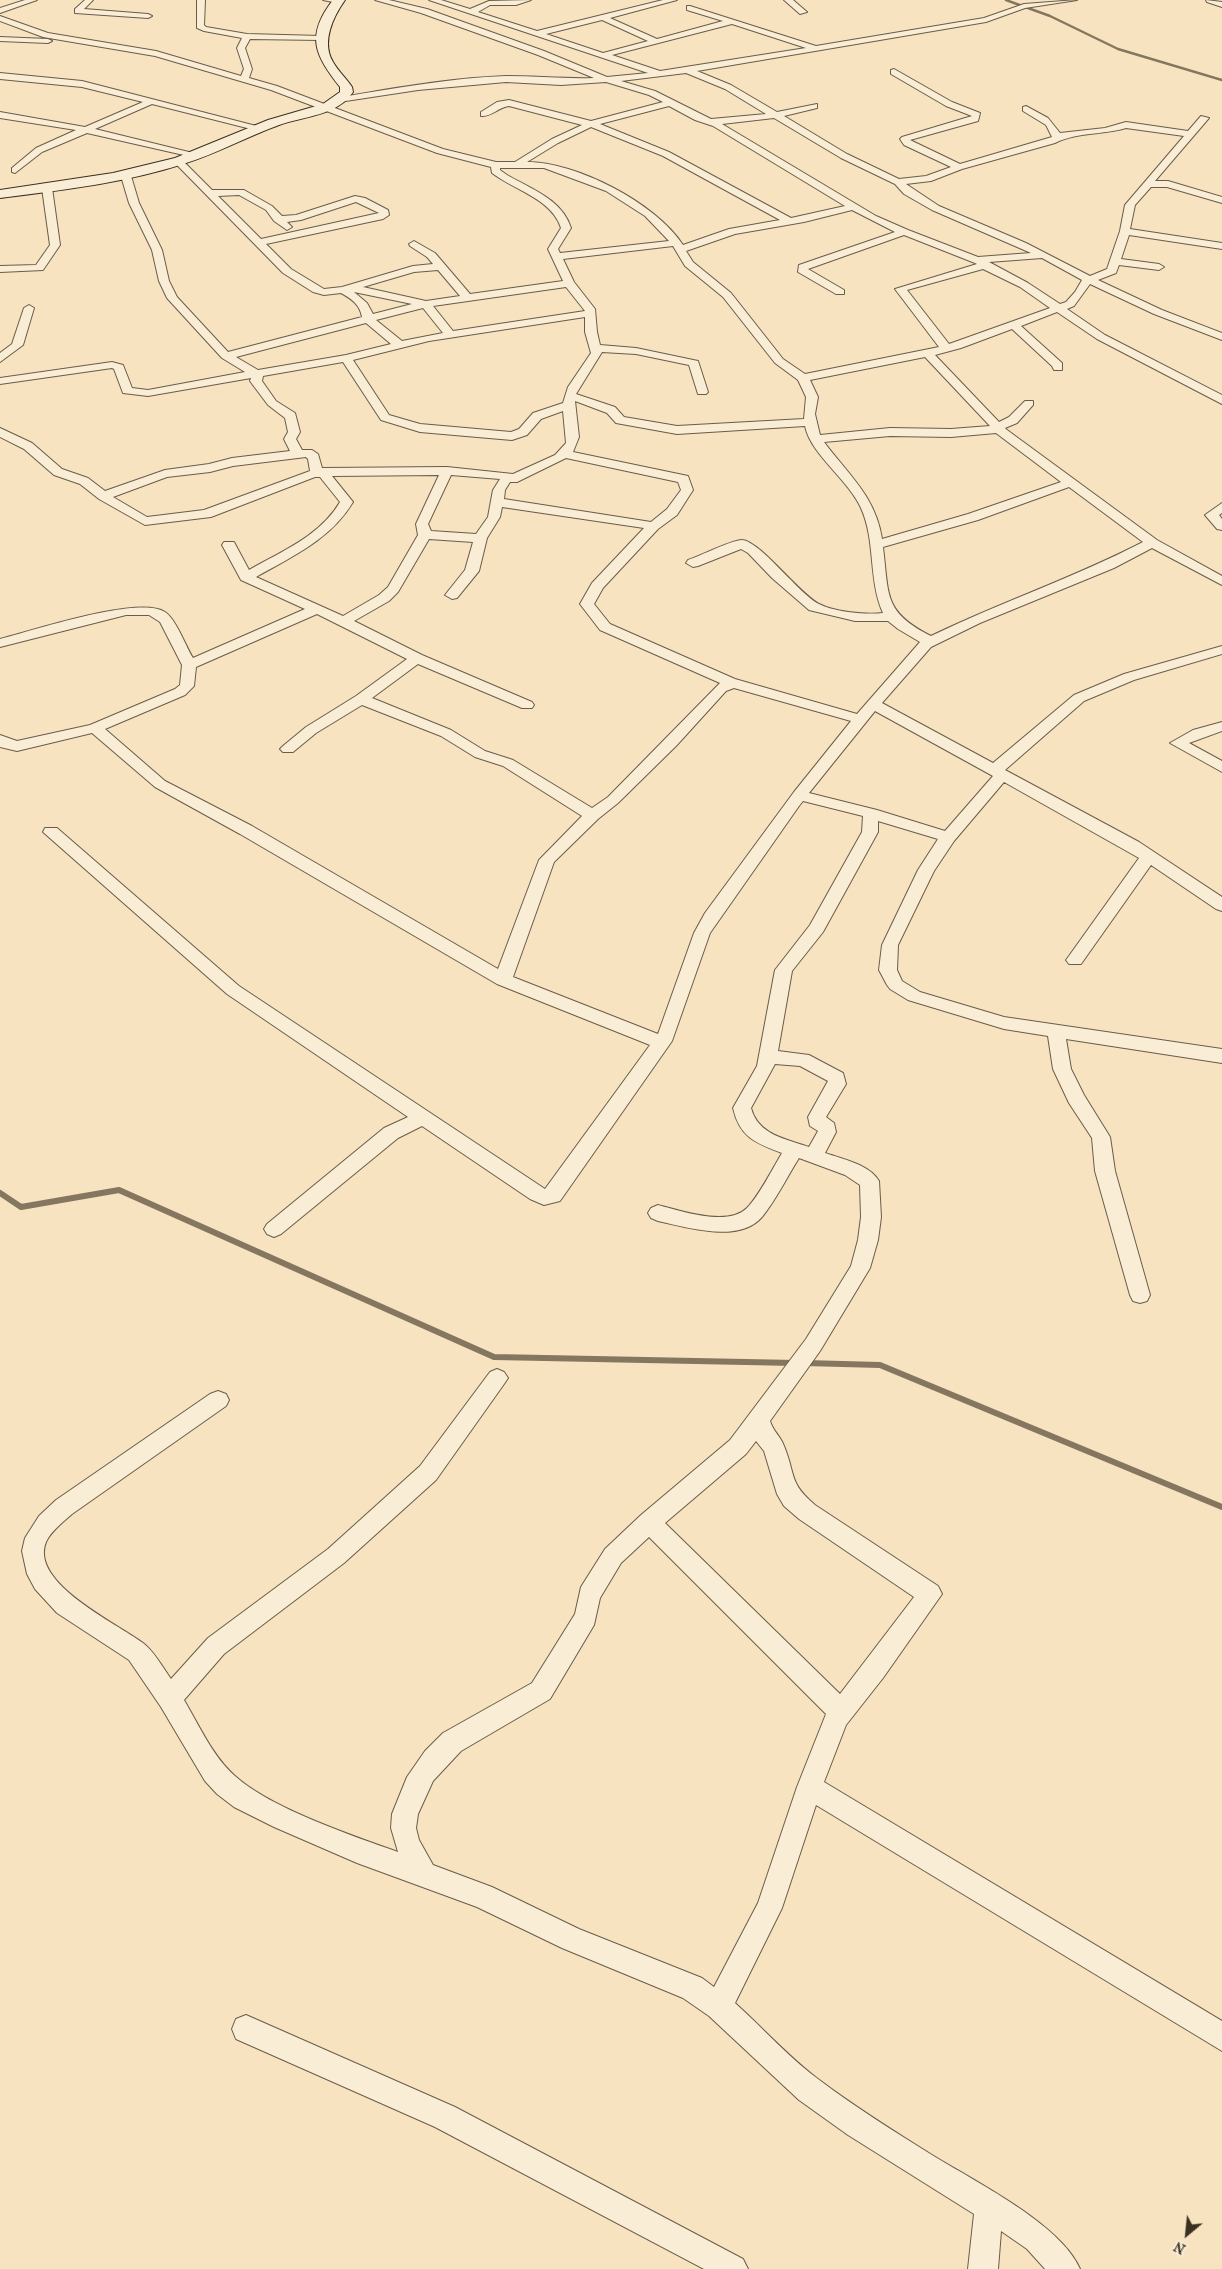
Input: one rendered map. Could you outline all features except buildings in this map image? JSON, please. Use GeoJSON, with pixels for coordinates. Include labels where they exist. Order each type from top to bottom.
{"type":"FeatureCollection","features":[{"type":"Feature","properties":{"kind":"street"},"geometry":{"type":"LineString","coordinates":[[0,11],[33,0]]}},
{"type":"Feature","properties":{"kind":"street"},"geometry":{"type":"LineString","coordinates":[[89,0],[78,11],[148,16]]}},
{"type":"Feature","properties":{"kind":"street"},"geometry":{"type":"LineString","coordinates":[[201,0],[200,26],[247,36],[321,38]]}},
{"type":"Feature","properties":{"kind":"street"},"geometry":{"type":"LineString","coordinates":[[327,0],[339,0]]}},
{"type":"Feature","properties":{"kind":"street"},"geometry":{"type":"LineString","coordinates":[[339,0],[332,8],[321,38],[325,59],[346,87],[347,92],[342,100]]}},
{"type":"Feature","properties":{"kind":"street"},"geometry":{"type":"LineString","coordinates":[[379,0],[424,11],[569,64],[607,80],[645,91],[712,122],[853,207],[904,232],[980,263],[1024,285],[1101,336],[1222,400]]}},
{"type":"Feature","properties":{"kind":"street"},"geometry":{"type":"LineString","coordinates":[[424,11],[436,0],[660,73]]}},
{"type":"Feature","properties":{"kind":"street"},"geometry":{"type":"LineString","coordinates":[[471,12],[489,3],[516,3],[527,0]]}},
{"type":"Feature","properties":{"kind":"street"},"geometry":{"type":"LineString","coordinates":[[539,33],[673,0]]}},
{"type":"Feature","properties":{"kind":"street"},"geometry":{"type":"LineString","coordinates":[[788,0],[803,12]]}},
{"type":"Feature","properties":{"kind":"street"},"geometry":{"type":"LineString","coordinates":[[0,194],[126,176],[194,156],[259,128],[327,107],[342,100],[418,87],[506,78],[561,82],[607,80],[687,70],[986,20],[1026,6],[1073,0]]}},
{"type":"Feature","properties":{"kind":"street"},"geometry":{"type":"LineString","coordinates":[[1210,0],[1222,5]]}},
{"type":"Feature","properties":{"kind":"street"},"geometry":{"type":"LineString","coordinates":[[690,8],[817,48]]}},
{"type":"Feature","properties":{"kind":"street"},"geometry":{"type":"LineString","coordinates":[[602,17],[655,41]]}},
{"type":"Feature","properties":{"kind":"street"},"geometry":{"type":"LineString","coordinates":[[0,18],[40,33],[156,54],[302,97],[419,144],[496,165],[519,163],[556,168],[609,189],[649,214],[671,235],[693,269],[727,295],[779,361],[803,378],[812,392],[809,422],[816,440],[868,509],[878,544],[882,594],[892,616],[902,625],[930,642]]}},
{"type":"Feature","properties":{"kind":"street"},"geometry":{"type":"LineString","coordinates":[[569,64],[730,22]]}},
{"type":"Feature","properties":{"kind":"street"},"geometry":{"type":"LineString","coordinates":[[244,80],[248,69],[241,48],[247,36]]}},
{"type":"Feature","properties":{"kind":"street"},"geometry":{"type":"LineString","coordinates":[[0,39],[89,42]]}},
{"type":"Feature","properties":{"kind":"street"},"geometry":{"type":"LineString","coordinates":[[687,70],[728,87],[844,156],[898,182],[909,193],[926,203],[1044,255],[1088,279],[1161,313],[1222,337]]}},
{"type":"Feature","properties":{"kind":"street"},"geometry":{"type":"LineString","coordinates":[[894,72],[949,104],[977,115],[975,119],[905,138],[907,143],[959,167]]}},
{"type":"Feature","properties":{"kind":"street"},"geometry":{"type":"LineString","coordinates":[[0,76],[82,84],[259,128]]}},
{"type":"Feature","properties":{"kind":"street"},"geometry":{"type":"LineString","coordinates":[[645,91],[645,88],[653,84],[701,76]]}},
{"type":"Feature","properties":{"kind":"street"},"geometry":{"type":"LineString","coordinates":[[15,170],[39,150],[152,101]]}},
{"type":"Feature","properties":{"kind":"street"},"geometry":{"type":"LineString","coordinates":[[484,114],[500,104],[509,103],[591,124],[666,154],[789,221]]}},
{"type":"Feature","properties":{"kind":"street"},"geometry":{"type":"LineString","coordinates":[[519,163],[555,141],[591,124],[671,103]]}},
{"type":"Feature","properties":{"kind":"street"},"geometry":{"type":"LineString","coordinates":[[712,122],[778,115],[814,106]]}},
{"type":"Feature","properties":{"kind":"street"},"geometry":{"type":"LineString","coordinates":[[1026,109],[1048,121],[1055,128],[1057,137]]}},
{"type":"Feature","properties":{"kind":"street"},"geometry":{"type":"LineString","coordinates":[[2,116],[84,129],[194,156]]}},
{"type":"Feature","properties":{"kind":"street"},"geometry":{"type":"LineString","coordinates":[[803,378],[946,348],[1058,309],[1075,300],[1088,279],[1109,274],[1116,261],[1130,205],[1204,118]]}},
{"type":"Feature","properties":{"kind":"street"},"geometry":{"type":"LineString","coordinates":[[898,182],[922,180],[959,167],[1052,141],[1057,137],[1106,131],[1126,124],[1190,134]]}},
{"type":"Feature","properties":{"kind":"street"},"geometry":{"type":"LineString","coordinates":[[178,161],[287,271],[317,290],[324,292],[347,288],[413,269],[441,266]]}},
{"type":"Feature","properties":{"kind":"street"},"geometry":{"type":"LineString","coordinates":[[0,432],[28,446],[58,472],[84,481],[103,496],[145,521],[206,514],[304,476],[319,473],[448,471],[508,476],[513,479],[563,454],[570,449],[572,441],[569,401],[597,353],[591,332],[591,313],[569,283],[555,257],[554,245],[566,228],[563,218],[554,207],[528,189],[512,184],[501,176],[495,171],[496,165]]}},
{"type":"Feature","properties":{"kind":"street"},"geometry":{"type":"LineString","coordinates":[[126,176],[134,203],[157,250],[164,281],[172,298],[226,356],[258,375]]}},
{"type":"Feature","properties":{"kind":"street"},"geometry":{"type":"LineString","coordinates":[[1148,184],[1168,184],[1222,200]]}},
{"type":"Feature","properties":{"kind":"street"},"geometry":{"type":"LineString","coordinates":[[0,269],[39,268],[54,245],[47,188]]}},
{"type":"Feature","properties":{"kind":"street"},"geometry":{"type":"LineString","coordinates":[[1197,193],[1212,192],[1222,188]]}},
{"type":"Feature","properties":{"kind":"street"},"geometry":{"type":"LineString","coordinates":[[211,193],[241,192],[269,208],[278,219],[297,235]]}},
{"type":"Feature","properties":{"kind":"street"},"geometry":{"type":"LineString","coordinates":[[259,243],[379,217],[384,215],[384,212],[362,200],[355,199],[297,218],[278,219]]}},
{"type":"Feature","properties":{"kind":"street"},"geometry":{"type":"LineString","coordinates":[[555,257],[631,247],[678,247],[733,231],[853,207]]}},
{"type":"Feature","properties":{"kind":"street"},"geometry":{"type":"LineString","coordinates":[[1125,231],[1222,246]]}},
{"type":"Feature","properties":{"kind":"street"},"geometry":{"type":"LineString","coordinates":[[840,292],[803,272],[803,268],[904,232]]}},
{"type":"Feature","properties":{"kind":"street"},"geometry":{"type":"LineString","coordinates":[[414,244],[425,249],[466,298]]}},
{"type":"Feature","properties":{"kind":"street"},"geometry":{"type":"LineString","coordinates":[[946,348],[900,289],[980,263],[1044,255]]}},
{"type":"Feature","properties":{"kind":"street"},"geometry":{"type":"LineString","coordinates":[[1116,261],[1159,267]]}},
{"type":"Feature","properties":{"kind":"street"},"geometry":{"type":"LineString","coordinates":[[226,356],[426,304],[569,283]]}},
{"type":"Feature","properties":{"kind":"street"},"geometry":{"type":"LineString","coordinates":[[347,288],[364,304],[368,312],[368,319]]}},
{"type":"Feature","properties":{"kind":"street"},"geometry":{"type":"LineString","coordinates":[[347,288],[426,304],[450,334]]}},
{"type":"Feature","properties":{"kind":"street"},"geometry":{"type":"LineString","coordinates":[[0,359],[18,345],[29,308]]}},
{"type":"Feature","properties":{"kind":"street"},"geometry":{"type":"LineString","coordinates":[[0,381],[112,365],[119,367],[127,391],[141,393],[258,375],[346,358],[450,334],[591,313]]}},
{"type":"Feature","properties":{"kind":"street"},"geometry":{"type":"LineString","coordinates":[[368,319],[401,346]]}},
{"type":"Feature","properties":{"kind":"street"},"geometry":{"type":"LineString","coordinates":[[1014,325],[1052,358],[1058,368]]}},
{"type":"Feature","properties":{"kind":"street"},"geometry":{"type":"LineString","coordinates":[[597,348],[636,351],[694,363],[702,392]]}},
{"type":"Feature","properties":{"kind":"street"},"geometry":{"type":"LineString","coordinates":[[926,353],[998,428],[1152,543],[1222,581]]}},
{"type":"Feature","properties":{"kind":"street"},"geometry":{"type":"LineString","coordinates":[[346,358],[385,417],[420,428],[512,436],[523,432],[537,416],[569,401],[608,409],[620,420],[677,430],[809,422]]}},
{"type":"Feature","properties":{"kind":"street"},"geometry":{"type":"LineString","coordinates":[[258,375],[256,381],[270,401],[291,416],[294,433],[290,439],[298,454]]}},
{"type":"Feature","properties":{"kind":"street"},"geometry":{"type":"LineString","coordinates":[[816,440],[890,432],[951,433],[998,428],[1013,420],[1029,404]]}},
{"type":"Feature","properties":{"kind":"street"},"geometry":{"type":"LineString","coordinates":[[103,496],[165,474],[210,468],[232,462],[308,453],[314,457],[319,473],[347,502],[344,510],[316,537],[246,577]]}},
{"type":"Feature","properties":{"kind":"street"},"geometry":{"type":"LineString","coordinates":[[563,454],[684,479],[687,490],[672,512],[653,526],[597,586],[588,600],[589,608],[604,627],[732,683],[860,719]]}},
{"type":"Feature","properties":{"kind":"street"},"geometry":{"type":"LineString","coordinates":[[344,621],[384,598],[393,589],[425,535],[422,524],[448,471]]}},
{"type":"Feature","properties":{"kind":"street"},"geometry":{"type":"LineString","coordinates":[[452,595],[472,571],[480,538],[490,525],[499,490],[508,476]]}},
{"type":"Feature","properties":{"kind":"street"},"geometry":{"type":"LineString","coordinates":[[878,544],[964,520],[1070,483]]}},
{"type":"Feature","properties":{"kind":"street"},"geometry":{"type":"LineString","coordinates":[[497,502],[543,511],[609,517],[653,526]]}},
{"type":"Feature","properties":{"kind":"street"},"geometry":{"type":"LineString","coordinates":[[1222,508],[1210,515],[1222,526]]}},
{"type":"Feature","properties":{"kind":"street"},"geometry":{"type":"LineString","coordinates":[[425,535],[480,538]]}},
{"type":"Feature","properties":{"kind":"street"},"geometry":{"type":"LineString","coordinates":[[51,832],[233,990],[537,1194],[544,1197],[553,1196],[661,1042],[671,1024],[702,933],[711,917],[799,795],[872,704],[930,642],[976,620],[1109,565],[1152,543]]}},
{"type":"Feature","properties":{"kind":"street"},"geometry":{"type":"LineString","coordinates":[[693,563],[742,544],[753,550],[777,575],[814,607],[855,617],[874,618],[892,616]]}},
{"type":"Feature","properties":{"kind":"street"},"geometry":{"type":"LineString","coordinates":[[229,545],[246,577],[344,621],[416,658],[527,705]]}},
{"type":"Feature","properties":{"kind":"street"},"geometry":{"type":"LineString","coordinates":[[189,665],[316,609]]}},
{"type":"Feature","properties":{"kind":"street"},"geometry":{"type":"LineString","coordinates":[[0,642],[126,611],[151,611],[161,615],[166,621],[189,665],[187,686],[180,692],[95,728],[17,746],[7,745],[0,740]]}},
{"type":"Feature","properties":{"kind":"street"},"geometry":{"type":"LineString","coordinates":[[1222,650],[1129,677],[1079,698],[999,772],[948,837],[926,870],[890,945],[888,961],[892,979],[896,985],[914,996],[1004,1023],[1222,1056]]}},
{"type":"Feature","properties":{"kind":"street"},"geometry":{"type":"LineString","coordinates":[[288,749],[311,730],[361,699],[416,658]]}},
{"type":"Feature","properties":{"kind":"street"},"geometry":{"type":"LineString","coordinates":[[503,980],[547,860],[592,815],[613,800],[672,742],[721,688],[732,683]]}},
{"type":"Feature","properties":{"kind":"street"},"geometry":{"type":"LineString","coordinates":[[361,699],[446,732],[480,754],[508,764],[592,815]]}},
{"type":"Feature","properties":{"kind":"street"},"geometry":{"type":"LineString","coordinates":[[872,704],[1149,856],[1222,905]]}},
{"type":"Feature","properties":{"kind":"street"},"geometry":{"type":"LineString","coordinates":[[1222,726],[1198,733],[1178,743],[1222,767]]}},
{"type":"Feature","properties":{"kind":"street"},"geometry":{"type":"LineString","coordinates":[[95,728],[160,784],[246,830],[503,980],[661,1042]]}},
{"type":"Feature","properties":{"kind":"street"},"geometry":{"type":"LineString","coordinates":[[799,795],[871,813],[948,837]]}},
{"type":"Feature","properties":{"kind":"street"},"geometry":{"type":"LineString","coordinates":[[424,1874],[405,1839],[403,1828],[410,1800],[431,1762],[442,1749],[452,1742],[541,1691],[586,1617],[589,1595],[605,1567],[649,1522],[738,1447],[813,1345],[860,1268],[868,1240],[871,1217],[868,1181],[852,1170],[760,1137],[744,1121],[742,1108],[762,1076],[768,1057],[784,970],[817,928],[870,832],[871,813]]}},
{"type":"Feature","properties":{"kind":"street"},"geometry":{"type":"LineString","coordinates":[[1075,960],[1149,856]]}},
{"type":"Feature","properties":{"kind":"street"},"geometry":{"type":"LineString","coordinates":[[1056,1032],[1062,1070],[1076,1098],[1101,1137],[1105,1171],[1140,1294]]}},
{"type":"Feature","properties":{"kind":"street"},"geometry":{"type":"LineString","coordinates":[[768,1057],[804,1060],[837,1078],[837,1084],[817,1117],[817,1121],[827,1128],[828,1132],[813,1157]]}},
{"type":"Feature","properties":{"kind":"street"},"geometry":{"type":"LineString","coordinates":[[274,1229],[391,1133],[423,1118]]}},
{"type":"Feature","properties":{"kind":"street"},"geometry":{"type":"LineString","coordinates":[[658,1214],[709,1223],[725,1224],[747,1220],[754,1213],[794,1150]]}},
{"type":"Feature","properties":{"kind":"street"},"geometry":{"type":"LineString","coordinates":[[170,1699],[197,1665],[216,1646],[336,1556],[428,1473],[497,1378]]}},
{"type":"Feature","properties":{"kind":"street"},"geometry":{"type":"LineString","coordinates":[[218,1400],[64,1507],[47,1523],[36,1538],[32,1551],[34,1567],[52,1593],[76,1613],[138,1652],[170,1699],[214,1772],[226,1785],[243,1798],[283,1818],[357,1850],[483,1896],[571,1939],[692,1988],[719,2006],[809,2090],[858,2125],[989,2206],[1037,2239],[1065,2269]]}},
{"type":"Feature","properties":{"kind":"street"},"geometry":{"type":"LineString","coordinates":[[719,2006],[769,1908],[809,1787],[840,1711],[875,1670],[930,1594],[807,1512],[792,1499],[782,1479],[774,1448],[764,1435],[759,1420]]}},
{"type":"Feature","properties":{"kind":"street"},"geometry":{"type":"LineString","coordinates":[[649,1522],[840,1711]]}},
{"type":"Feature","properties":{"kind":"street"},"geometry":{"type":"LineString","coordinates":[[809,1787],[1222,2037]]}},
{"type":"Feature","properties":{"kind":"street"},"geometry":{"type":"LineString","coordinates":[[246,2029],[446,2117],[640,2218],[733,2269]]}},
{"type":"Feature","properties":{"kind":"street"},"geometry":{"type":"LineString","coordinates":[[983,2269],[989,2206]]}},
{"type":"Feature","properties":{"kind":"waterway"},"geometry":{"type":"LineString","coordinates":[[1006,0],[1050,16],[1118,49],[1222,80]]}},
{"type":"Feature","properties":{"kind":"waterway"},"geometry":{"type":"LineString","coordinates":[[0,1193],[21,1207],[119,1190],[494,1357],[796,1363]]}},
{"type":"Feature","properties":{"kind":"waterway"},"geometry":{"type":"LineString","coordinates":[[805,1363],[880,1365],[1222,1507]]}}]}
